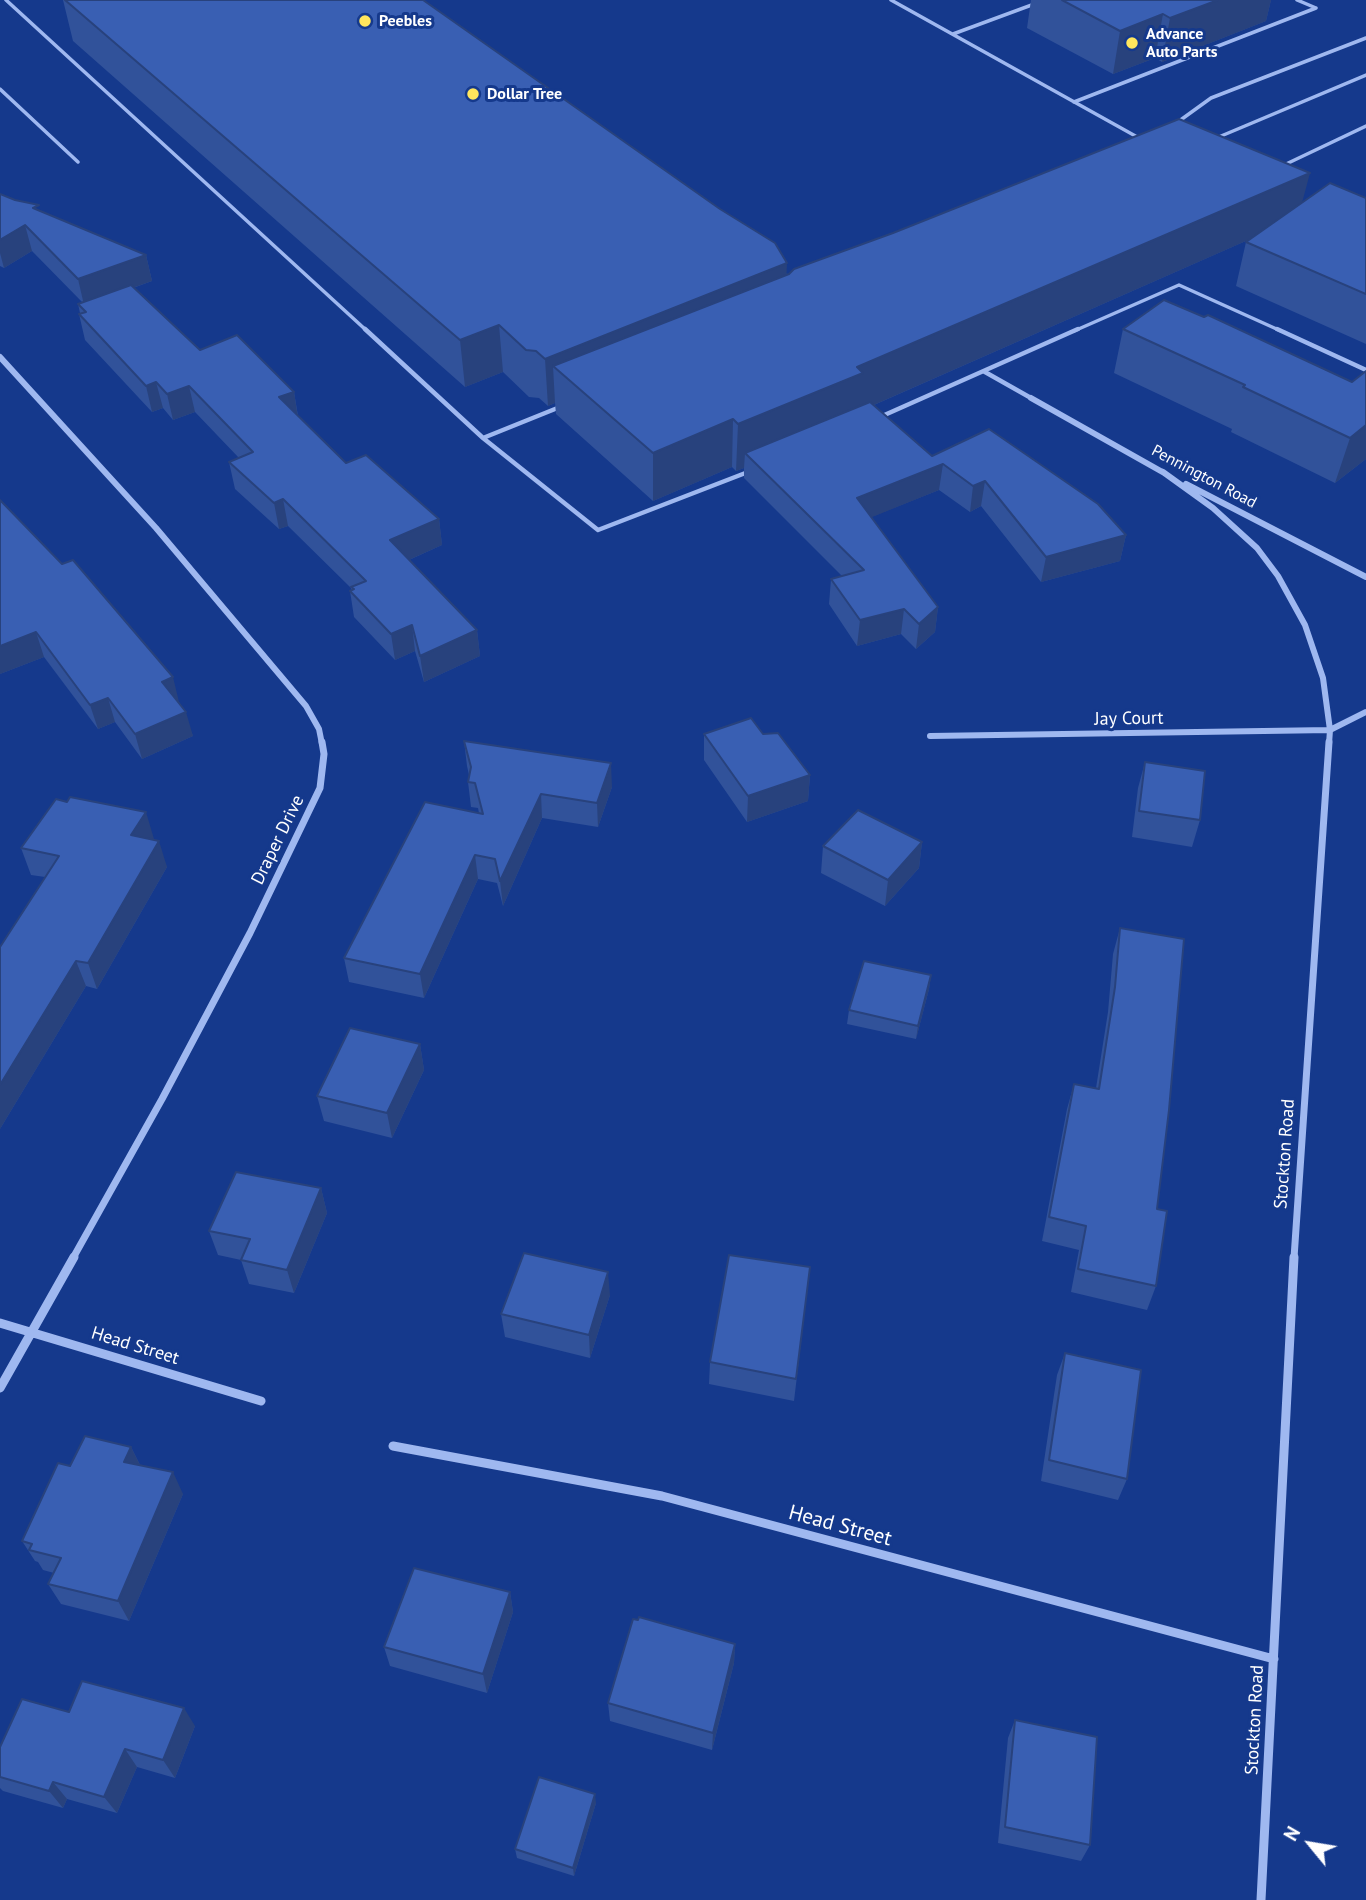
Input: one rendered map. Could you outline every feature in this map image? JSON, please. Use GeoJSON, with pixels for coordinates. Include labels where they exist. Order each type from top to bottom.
{"type":"FeatureCollection","features":[{"type":"Feature","properties":{"kind":"street","name":"Draper Drive"},"geometry":{"type":"LineString","coordinates":[[0,357],[156,528],[306,705],[319,729],[324,754],[320,789],[250,933],[162,1099],[0,1388]]}},
{"type":"Feature","properties":{"kind":"street","name":"Pennington Road"},"geometry":{"type":"LineString","coordinates":[[1031,398],[1163,472],[1366,577]]}},
{"type":"Feature","properties":{"kind":"street","name":"Stockton Road"},"geometry":{"type":"LineString","coordinates":[[1163,472],[1213,508],[1257,548],[1278,576],[1305,625],[1323,678],[1330,730],[1289,1330],[1261,1900]]}},
{"type":"Feature","properties":{"kind":"street"},"geometry":{"type":"LineString","coordinates":[[1330,730],[1366,712]]}},
{"type":"Feature","properties":{"kind":"street","name":"Jay Court"},"geometry":{"type":"LineString","coordinates":[[930,736],[1330,730]]}},
{"type":"Feature","properties":{"kind":"street","name":"Head Street"},"geometry":{"type":"LineString","coordinates":[[0,1323],[261,1401]]}},
{"type":"Feature","properties":{"kind":"street","name":"Head Street"},"geometry":{"type":"LineString","coordinates":[[393,1446],[662,1496],[1274,1659]]}},
{"type":"Feature","properties":{"kind":"lane"},"geometry":{"type":"LineString","coordinates":[[6,0],[483,438],[598,530],[759,467]]}},
{"type":"Feature","properties":{"kind":"lane"},"geometry":{"type":"LineString","coordinates":[[891,0],[1147,143]]}},
{"type":"Feature","properties":{"kind":"lane"},"geometry":{"type":"LineString","coordinates":[[952,34],[1045,0]]}},
{"type":"Feature","properties":{"kind":"lane"},"geometry":{"type":"LineString","coordinates":[[1074,102],[1317,8],[1297,0]]}},
{"type":"Feature","properties":{"kind":"lane"},"geometry":{"type":"LineString","coordinates":[[1169,130],[1187,113],[1211,98],[1366,38]]}},
{"type":"Feature","properties":{"kind":"lane"},"geometry":{"type":"LineString","coordinates":[[1204,141],[1217,138],[1366,75]]}},
{"type":"Feature","properties":{"kind":"lane"},"geometry":{"type":"LineString","coordinates":[[0,89],[78,162]]}},
{"type":"Feature","properties":{"kind":"lane"},"geometry":{"type":"LineString","coordinates":[[1273,170],[1366,126]]}},
{"type":"Feature","properties":{"kind":"lane"},"geometry":{"type":"LineString","coordinates":[[872,421],[1179,285],[1366,370]]}},
{"type":"Feature","properties":{"kind":"lane"},"geometry":{"type":"LineString","coordinates":[[985,372],[1031,398]]}},
{"type":"Feature","properties":{"kind":"lane"},"geometry":{"type":"LineString","coordinates":[[483,438],[571,403]]}},
{"type":"Feature","properties":{"kind":"building"},"geometry":{"type":"Polygon","coordinates":[[[65,0],[423,0],[720,209],[775,243],[787,263],[545,359],[536,351],[526,350],[499,325],[460,340],[65,0]]]}},
{"type":"Feature","properties":{"kind":"building"},"geometry":{"type":"Polygon","coordinates":[[[1062,0],[1218,0],[1170,18],[1163,14],[1120,31],[1062,0]]]}},
{"type":"Feature","properties":{"kind":"building"},"geometry":{"type":"Polygon","coordinates":[[[1179,119],[1310,173],[857,367],[863,373],[738,424],[733,419],[653,453],[553,366],[789,274],[794,269],[893,233],[1179,119]]]}},
{"type":"Feature","properties":{"kind":"building"},"geometry":{"type":"Polygon","coordinates":[[[1330,183],[1366,198],[1366,294],[1246,242],[1330,183]]]}},
{"type":"Feature","properties":{"kind":"building"},"geometry":{"type":"Polygon","coordinates":[[[0,194],[39,205],[33,208],[146,255],[78,279],[25,225],[0,240],[0,194]]]}},
{"type":"Feature","properties":{"kind":"building"},"geometry":{"type":"Polygon","coordinates":[[[131,285],[200,350],[237,335],[294,392],[279,397],[346,463],[366,455],[439,519],[390,540],[477,630],[420,656],[412,625],[391,634],[350,591],[354,589],[351,587],[366,581],[283,499],[274,503],[229,462],[253,452],[189,386],[167,394],[156,382],[146,386],[79,314],[86,312],[78,304],[131,285]]]}},
{"type":"Feature","properties":{"kind":"building"},"geometry":{"type":"Polygon","coordinates":[[[1164,300],[1204,317],[1208,315],[1352,382],[1366,371],[1366,425],[1350,438],[1243,387],[1245,385],[1123,329],[1164,300]]]}},
{"type":"Feature","properties":{"kind":"building"},"geometry":{"type":"Polygon","coordinates":[[[870,402],[932,456],[989,429],[1098,504],[1126,535],[1046,557],[985,481],[973,486],[943,464],[857,498],[938,607],[919,624],[904,609],[860,620],[831,579],[864,570],[745,453],[870,402]]]}},
{"type":"Feature","properties":{"kind":"building"},"geometry":{"type":"Polygon","coordinates":[[[0,500],[62,564],[73,560],[173,677],[162,682],[186,712],[135,734],[108,698],[90,705],[36,632],[0,646],[0,500]]]}},
{"type":"Feature","properties":{"kind":"building"},"geometry":{"type":"Polygon","coordinates":[[[751,718],[763,734],[778,733],[810,775],[748,796],[704,734],[751,718]]]}},
{"type":"Feature","properties":{"kind":"building"},"geometry":{"type":"Polygon","coordinates":[[[464,741],[611,763],[597,803],[541,794],[500,881],[495,859],[475,855],[420,974],[344,958],[425,802],[483,814],[475,783],[468,782],[471,767],[464,741]]]}},
{"type":"Feature","properties":{"kind":"building"},"geometry":{"type":"Polygon","coordinates":[[[1145,762],[1205,771],[1200,820],[1139,811],[1145,762]]]}},
{"type":"Feature","properties":{"kind":"building"},"geometry":{"type":"Polygon","coordinates":[[[70,797],[146,812],[131,835],[159,841],[88,963],[76,961],[0,1085],[0,947],[59,856],[21,848],[56,799],[67,802],[70,797]]]}},
{"type":"Feature","properties":{"kind":"building"},"geometry":{"type":"Polygon","coordinates":[[[858,810],[922,842],[888,880],[823,846],[858,810]]]}},
{"type":"Feature","properties":{"kind":"building"},"geometry":{"type":"Polygon","coordinates":[[[1120,928],[1184,939],[1157,1209],[1167,1211],[1156,1286],[1078,1269],[1086,1226],[1049,1217],[1074,1084],[1099,1089],[1115,987],[1120,928]]]}},
{"type":"Feature","properties":{"kind":"building"},"geometry":{"type":"Polygon","coordinates":[[[864,961],[931,975],[918,1026],[849,1010],[864,961]]]}},
{"type":"Feature","properties":{"kind":"building"},"geometry":{"type":"Polygon","coordinates":[[[350,1028],[420,1044],[387,1113],[317,1096],[350,1028]]]}},
{"type":"Feature","properties":{"kind":"building"},"geometry":{"type":"Polygon","coordinates":[[[236,1172],[321,1188],[287,1270],[241,1260],[250,1239],[209,1231],[236,1172]]]}},
{"type":"Feature","properties":{"kind":"building"},"geometry":{"type":"Polygon","coordinates":[[[524,1253],[608,1272],[589,1335],[501,1314],[524,1253]]]}},
{"type":"Feature","properties":{"kind":"building"},"geometry":{"type":"Polygon","coordinates":[[[729,1255],[810,1267],[796,1379],[710,1362],[729,1255]]]}},
{"type":"Feature","properties":{"kind":"building"},"geometry":{"type":"Polygon","coordinates":[[[1065,1353],[1141,1370],[1127,1479],[1049,1460],[1065,1353]]]}},
{"type":"Feature","properties":{"kind":"building"},"geometry":{"type":"Polygon","coordinates":[[[85,1436],[131,1447],[124,1462],[173,1472],[118,1601],[48,1584],[61,1558],[29,1550],[32,1544],[22,1541],[58,1463],[70,1466],[85,1436]]]}},
{"type":"Feature","properties":{"kind":"building"},"geometry":{"type":"Polygon","coordinates":[[[414,1568],[510,1592],[483,1674],[384,1647],[414,1568]]]}},
{"type":"Feature","properties":{"kind":"building"},"geometry":{"type":"Polygon","coordinates":[[[639,1617],[735,1644],[713,1733],[608,1703],[633,1619],[638,1620],[639,1617]]]}},
{"type":"Feature","properties":{"kind":"building"},"geometry":{"type":"Polygon","coordinates":[[[82,1681],[184,1708],[163,1760],[125,1749],[104,1797],[53,1782],[49,1791],[0,1777],[0,1747],[22,1699],[69,1712],[82,1681]]]}},
{"type":"Feature","properties":{"kind":"building"},"geometry":{"type":"Polygon","coordinates":[[[1015,1720],[1097,1737],[1090,1845],[1005,1827],[1015,1720]]]}},
{"type":"Feature","properties":{"kind":"building"},"geometry":{"type":"Polygon","coordinates":[[[539,1777],[595,1794],[573,1868],[515,1849],[539,1777]]]}},
{"type":"Feature","properties":{"kind":"place","name":"Peebles"},"geometry":{"type":"Point","coordinates":[365,21]}},
{"type":"Feature","properties":{"kind":"place","name":"Advance Auto Parts"},"geometry":{"type":"Point","coordinates":[1132,43]}},
{"type":"Feature","properties":{"kind":"place","name":"Dollar Tree"},"geometry":{"type":"Point","coordinates":[473,94]}}]}
